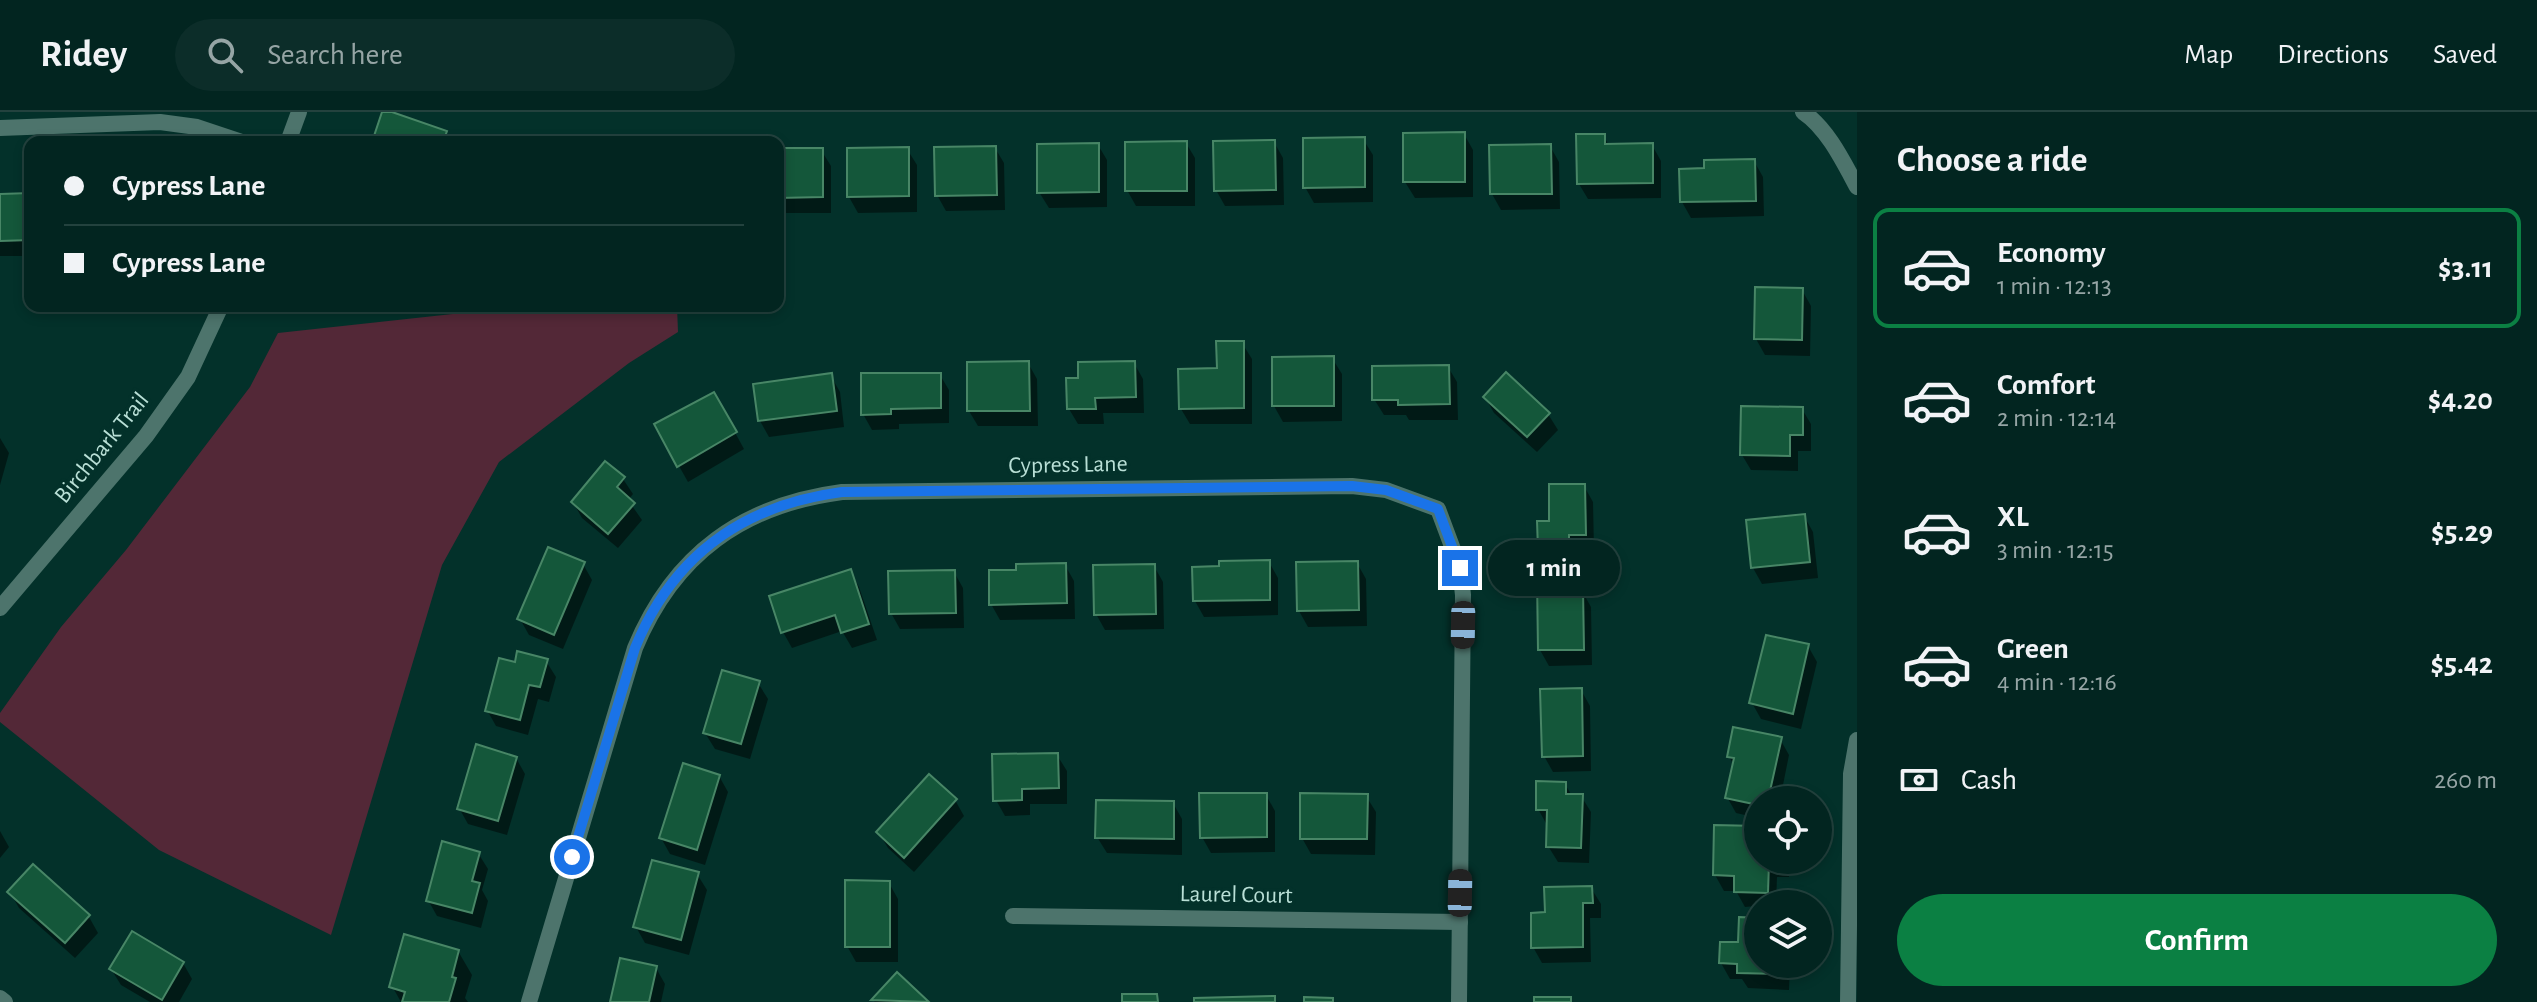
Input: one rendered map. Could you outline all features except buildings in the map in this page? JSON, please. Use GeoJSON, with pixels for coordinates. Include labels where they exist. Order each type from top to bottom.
{"type":"FeatureCollection","features":[{"type":"Feature","properties":{"kind":"street"},"geometry":{"type":"LineString","coordinates":[[290,136],[299,112]]}},
{"type":"Feature","properties":{"kind":"street"},"geometry":{"type":"LineString","coordinates":[[1803,112],[1813,119],[1844,162],[1857,187]]}},
{"type":"Feature","properties":{"kind":"street"},"geometry":{"type":"LineString","coordinates":[[0,128],[160,122],[197,127],[224,136]]}},
{"type":"Feature","properties":{"kind":"street","name":"Birchbark Trail"},"geometry":{"type":"LineString","coordinates":[[2,601],[146,436],[188,377],[218,312]]}},
{"type":"Feature","properties":{"kind":"street","name":"Cypress Lane"},"geometry":{"type":"LineString","coordinates":[[529,1002],[635,648],[647,619],[690,561],[751,516],[809,496],[842,492],[1352,486],[1386,490],[1438,509],[1460,568],[1463,595],[1459,1002]]}},
{"type":"Feature","properties":{"kind":"street"},"geometry":{"type":"LineString","coordinates":[[1848,1002],[1851,774],[1857,740]]}},
{"type":"Feature","properties":{"kind":"street","name":"Laurel Court"},"geometry":{"type":"LineString","coordinates":[[1013,916],[1460,922]]}},
{"type":"Feature","properties":{"kind":"shaded area"},"geometry":{"type":"Polygon","coordinates":[[[472,312],[677,312],[678,332],[629,363],[499,462],[442,565],[331,935],[159,850],[0,722],[0,713],[61,627],[126,550],[250,387],[278,333],[472,312]]]}},
{"type":"Feature","properties":{"kind":"route"},"geometry":{"type":"LineString","coordinates":[[572,857],[635,648],[647,619],[690,561],[722,535],[751,516],[809,496],[842,492],[1352,486],[1386,490],[1438,509],[1460,568]]}}]}
